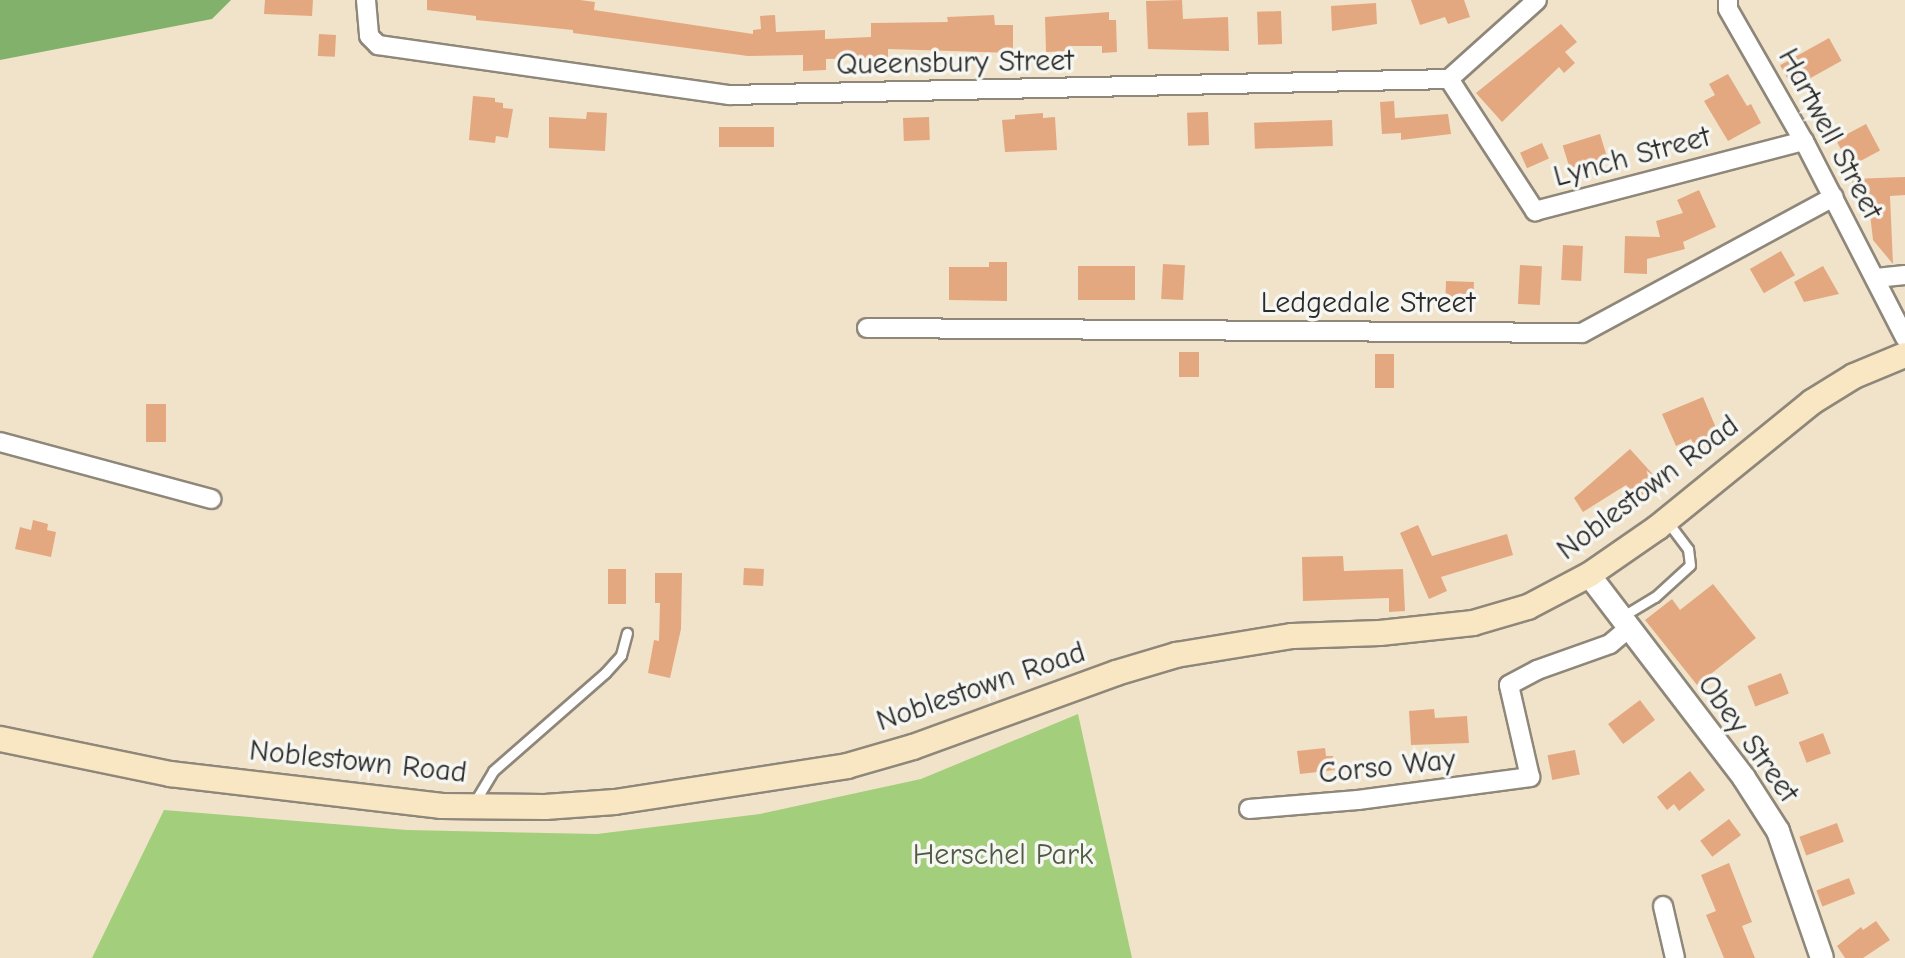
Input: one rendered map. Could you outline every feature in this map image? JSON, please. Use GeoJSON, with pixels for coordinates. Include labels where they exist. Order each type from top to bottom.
{"type":"FeatureCollection","features":[{"type":"Feature","properties":{"kind":"main road","name":"Noblestown Road"},"geometry":{"type":"LineString","coordinates":[[0,739],[170,774],[472,806],[615,802],[847,766],[913,747],[1116,673],[1176,655],[1292,636],[1380,633],[1473,623],[1528,607],[1589,575],[1667,521],[1812,402],[1854,376],[1905,355]]}},
{"type":"Feature","properties":{"kind":"street","name":"Queensbury Street"},"geometry":{"type":"LineString","coordinates":[[366,0],[365,19],[369,36],[378,45],[729,95],[1449,79]]}},
{"type":"Feature","properties":{"kind":"street"},"geometry":{"type":"LineString","coordinates":[[1449,79],[1537,0]]}},
{"type":"Feature","properties":{"kind":"street","name":"Hartwell Street"},"geometry":{"type":"LineString","coordinates":[[1728,4],[1834,197],[1905,338]]}},
{"type":"Feature","properties":{"kind":"street","name":"Lynch Street"},"geometry":{"type":"LineString","coordinates":[[1449,79],[1535,211],[1804,141]]}},
{"type":"Feature","properties":{"kind":"street","name":"Ledgedale Street"},"geometry":{"type":"LineString","coordinates":[[867,328],[1582,333],[1834,197]]}},
{"type":"Feature","properties":{"kind":"street"},"geometry":{"type":"LineString","coordinates":[[1876,278],[1905,275]]}},
{"type":"Feature","properties":{"kind":"street"},"geometry":{"type":"LineString","coordinates":[[0,442],[211,499]]}},
{"type":"Feature","properties":{"kind":"street","name":"Obey Street"},"geometry":{"type":"LineString","coordinates":[[1589,575],[1744,778],[1778,831],[1822,958]]}},
{"type":"Feature","properties":{"kind":"street","name":"Corso Way"},"geometry":{"type":"LineString","coordinates":[[1249,809],[1358,800],[1530,777],[1509,685],[1537,670],[1610,644],[1624,623]]}},
{"type":"Feature","properties":{"kind":"street"},"geometry":{"type":"LineString","coordinates":[[1663,906],[1675,958]]}},
{"type":"Feature","properties":{"kind":"lane"},"geometry":{"type":"LineString","coordinates":[[1624,623],[1690,565],[1688,549],[1667,521]]}},
{"type":"Feature","properties":{"kind":"lane"},"geometry":{"type":"LineString","coordinates":[[472,806],[493,771],[605,673],[621,655],[627,633]]}},
{"type":"Feature","properties":{"kind":"green space"},"geometry":{"type":"Polygon","coordinates":[[[0,0],[231,0],[212,19],[0,60],[0,0]]]}},
{"type":"Feature","properties":{"kind":"green space","name":"Herschel Park"},"geometry":{"type":"Polygon","coordinates":[[[1078,714],[1132,958],[92,958],[164,810],[407,830],[597,834],[760,814],[921,779],[1078,714]]]}},
{"type":"Feature","properties":{"kind":"building"},"geometry":{"type":"Polygon","coordinates":[[[265,0],[313,0],[312,16],[264,14],[265,0]]]}},
{"type":"Feature","properties":{"kind":"building"},"geometry":{"type":"Polygon","coordinates":[[[427,0],[580,0],[595,2],[594,10],[753,34],[753,30],[761,29],[760,16],[775,15],[776,32],[825,30],[825,39],[871,37],[871,23],[948,22],[947,17],[994,15],[995,25],[1013,25],[1013,53],[888,49],[888,61],[872,62],[872,58],[826,59],[826,70],[803,71],[803,55],[748,56],[573,33],[573,30],[476,20],[476,16],[427,10],[427,0]]]}},
{"type":"Feature","properties":{"kind":"building"},"geometry":{"type":"Polygon","coordinates":[[[1182,0],[1183,19],[1228,17],[1229,51],[1148,49],[1146,1],[1182,0]]]}},
{"type":"Feature","properties":{"kind":"building"},"geometry":{"type":"Polygon","coordinates":[[[1411,0],[1464,0],[1470,17],[1448,24],[1445,17],[1420,25],[1411,0]]]}},
{"type":"Feature","properties":{"kind":"building"},"geometry":{"type":"Polygon","coordinates":[[[1376,3],[1377,24],[1332,31],[1331,6],[1376,3]]]}},
{"type":"Feature","properties":{"kind":"building"},"geometry":{"type":"Polygon","coordinates":[[[1281,11],[1282,44],[1258,45],[1257,12],[1281,11]]]}},
{"type":"Feature","properties":{"kind":"building"},"geometry":{"type":"Polygon","coordinates":[[[1109,12],[1109,20],[1116,20],[1117,52],[1102,53],[1102,46],[1069,46],[1070,51],[1046,52],[1045,17],[1109,12]]]}},
{"type":"Feature","properties":{"kind":"building"},"geometry":{"type":"Polygon","coordinates":[[[1561,24],[1577,42],[1565,52],[1575,63],[1564,73],[1559,67],[1502,122],[1476,93],[1561,24]]]}},
{"type":"Feature","properties":{"kind":"building"},"geometry":{"type":"Polygon","coordinates":[[[319,34],[336,35],[335,57],[318,56],[319,34]]]}},
{"type":"Feature","properties":{"kind":"building"},"geometry":{"type":"Polygon","coordinates":[[[1829,38],[1842,61],[1793,88],[1780,65],[1829,38]]]}},
{"type":"Feature","properties":{"kind":"building"},"geometry":{"type":"Polygon","coordinates":[[[1728,74],[1761,123],[1728,141],[1704,101],[1715,95],[1709,84],[1728,74]]]}},
{"type":"Feature","properties":{"kind":"building"},"geometry":{"type":"Polygon","coordinates":[[[473,96],[495,98],[495,102],[503,103],[503,108],[513,109],[508,138],[496,136],[495,143],[469,140],[473,96]]]}},
{"type":"Feature","properties":{"kind":"building"},"geometry":{"type":"Polygon","coordinates":[[[1394,101],[1395,118],[1448,114],[1451,134],[1401,140],[1401,133],[1382,134],[1380,102],[1394,101]]]}},
{"type":"Feature","properties":{"kind":"building"},"geometry":{"type":"Polygon","coordinates":[[[587,112],[607,113],[605,151],[549,148],[549,117],[586,119],[587,112]]]}},
{"type":"Feature","properties":{"kind":"building"},"geometry":{"type":"Polygon","coordinates":[[[1208,112],[1209,145],[1188,146],[1187,113],[1208,112]]]}},
{"type":"Feature","properties":{"kind":"building"},"geometry":{"type":"Polygon","coordinates":[[[1043,113],[1043,118],[1055,117],[1057,150],[1005,152],[1002,120],[1015,119],[1015,115],[1043,113]]]}},
{"type":"Feature","properties":{"kind":"building"},"geometry":{"type":"Polygon","coordinates":[[[929,117],[930,140],[904,141],[903,118],[929,117]]]}},
{"type":"Feature","properties":{"kind":"building"},"geometry":{"type":"Polygon","coordinates":[[[1332,120],[1333,146],[1255,149],[1254,123],[1332,120]]]}},
{"type":"Feature","properties":{"kind":"building"},"geometry":{"type":"Polygon","coordinates":[[[1866,124],[1880,150],[1850,166],[1836,140],[1866,124]]]}},
{"type":"Feature","properties":{"kind":"building"},"geometry":{"type":"Polygon","coordinates":[[[719,127],[774,127],[774,147],[719,147],[719,127]]]}},
{"type":"Feature","properties":{"kind":"building"},"geometry":{"type":"Polygon","coordinates":[[[1600,134],[1607,157],[1570,168],[1563,145],[1600,134]]]}},
{"type":"Feature","properties":{"kind":"building"},"geometry":{"type":"Polygon","coordinates":[[[1542,143],[1549,159],[1527,168],[1520,153],[1542,143]]]}},
{"type":"Feature","properties":{"kind":"building"},"geometry":{"type":"Polygon","coordinates":[[[1905,177],[1905,195],[1890,196],[1893,264],[1873,240],[1868,197],[1852,197],[1852,179],[1905,177]]]}},
{"type":"Feature","properties":{"kind":"building"},"geometry":{"type":"Polygon","coordinates":[[[1699,190],[1716,227],[1683,242],[1685,249],[1647,259],[1647,274],[1624,273],[1625,236],[1660,237],[1656,221],[1683,213],[1677,200],[1699,190]]]}},
{"type":"Feature","properties":{"kind":"building"},"geometry":{"type":"Polygon","coordinates":[[[1563,245],[1583,246],[1581,281],[1561,280],[1563,245]]]}},
{"type":"Feature","properties":{"kind":"building"},"geometry":{"type":"Polygon","coordinates":[[[1781,251],[1795,275],[1764,293],[1750,269],[1781,251]]]}},
{"type":"Feature","properties":{"kind":"building"},"geometry":{"type":"Polygon","coordinates":[[[989,262],[1007,262],[1007,301],[949,300],[949,267],[989,267],[989,262]]]}},
{"type":"Feature","properties":{"kind":"building"},"geometry":{"type":"Polygon","coordinates":[[[1163,264],[1185,265],[1183,300],[1161,299],[1163,264]]]}},
{"type":"Feature","properties":{"kind":"building"},"geometry":{"type":"Polygon","coordinates":[[[1520,265],[1542,266],[1540,305],[1518,304],[1520,265]]]}},
{"type":"Feature","properties":{"kind":"building"},"geometry":{"type":"Polygon","coordinates":[[[1078,266],[1135,266],[1135,300],[1078,300],[1078,266]]]}},
{"type":"Feature","properties":{"kind":"building"},"geometry":{"type":"Polygon","coordinates":[[[1823,266],[1839,294],[1804,302],[1794,282],[1823,266]]]}},
{"type":"Feature","properties":{"kind":"building"},"geometry":{"type":"Polygon","coordinates":[[[1446,281],[1474,282],[1473,310],[1445,309],[1446,281]]]}},
{"type":"Feature","properties":{"kind":"building"},"geometry":{"type":"Polygon","coordinates":[[[1179,352],[1199,352],[1199,377],[1179,377],[1179,352]]]}},
{"type":"Feature","properties":{"kind":"building"},"geometry":{"type":"Polygon","coordinates":[[[1375,354],[1394,354],[1394,388],[1375,388],[1375,354]]]}},
{"type":"Feature","properties":{"kind":"building"},"geometry":{"type":"Polygon","coordinates":[[[1703,397],[1719,435],[1694,446],[1691,439],[1676,446],[1662,414],[1703,397]]]}},
{"type":"Feature","properties":{"kind":"building"},"geometry":{"type":"Polygon","coordinates":[[[146,404],[166,404],[166,442],[146,442],[146,404]]]}},
{"type":"Feature","properties":{"kind":"building"},"geometry":{"type":"Polygon","coordinates":[[[1630,449],[1658,480],[1638,499],[1626,485],[1583,512],[1574,498],[1630,449]]]}},
{"type":"Feature","properties":{"kind":"building"},"geometry":{"type":"Polygon","coordinates":[[[33,520],[48,524],[47,530],[56,532],[51,557],[15,549],[20,527],[31,530],[33,520]]]}},
{"type":"Feature","properties":{"kind":"building"},"geometry":{"type":"Polygon","coordinates":[[[1418,525],[1432,556],[1507,534],[1513,555],[1441,577],[1447,591],[1429,599],[1400,533],[1418,525]]]}},
{"type":"Feature","properties":{"kind":"building"},"geometry":{"type":"Polygon","coordinates":[[[1343,556],[1344,571],[1403,569],[1405,611],[1389,612],[1389,598],[1303,601],[1302,557],[1343,556]]]}},
{"type":"Feature","properties":{"kind":"building"},"geometry":{"type":"Polygon","coordinates":[[[744,568],[764,569],[763,586],[743,585],[744,568]]]}},
{"type":"Feature","properties":{"kind":"building"},"geometry":{"type":"Polygon","coordinates":[[[608,569],[626,569],[626,604],[608,604],[608,569]]]}},
{"type":"Feature","properties":{"kind":"building"},"geometry":{"type":"Polygon","coordinates":[[[655,573],[682,573],[681,629],[670,678],[648,673],[654,640],[659,641],[660,603],[655,603],[655,573]]]}},
{"type":"Feature","properties":{"kind":"building"},"geometry":{"type":"Polygon","coordinates":[[[1713,584],[1756,638],[1697,685],[1645,620],[1672,599],[1680,610],[1713,584]]]}},
{"type":"Feature","properties":{"kind":"building"},"geometry":{"type":"Polygon","coordinates":[[[1781,673],[1789,694],[1755,706],[1747,686],[1781,673]]]}},
{"type":"Feature","properties":{"kind":"building"},"geometry":{"type":"Polygon","coordinates":[[[1640,700],[1655,720],[1623,744],[1608,724],[1640,700]]]}},
{"type":"Feature","properties":{"kind":"building"},"geometry":{"type":"Polygon","coordinates":[[[1434,709],[1435,718],[1467,716],[1469,743],[1411,745],[1409,711],[1434,709]]]}},
{"type":"Feature","properties":{"kind":"building"},"geometry":{"type":"Polygon","coordinates":[[[1823,733],[1831,754],[1807,763],[1799,742],[1823,733]]]}},
{"type":"Feature","properties":{"kind":"building"},"geometry":{"type":"Polygon","coordinates":[[[1325,748],[1326,756],[1333,756],[1335,770],[1300,774],[1297,751],[1325,748]]]}},
{"type":"Feature","properties":{"kind":"building"},"geometry":{"type":"Polygon","coordinates":[[[1575,750],[1580,775],[1552,780],[1548,755],[1575,750]]]}},
{"type":"Feature","properties":{"kind":"building"},"geometry":{"type":"Polygon","coordinates":[[[1690,771],[1705,790],[1679,811],[1674,804],[1667,810],[1657,797],[1690,771]]]}},
{"type":"Feature","properties":{"kind":"building"},"geometry":{"type":"Polygon","coordinates":[[[1729,819],[1741,835],[1712,857],[1700,841],[1729,819]]]}},
{"type":"Feature","properties":{"kind":"building"},"geometry":{"type":"Polygon","coordinates":[[[1837,823],[1844,842],[1806,855],[1799,837],[1837,823]]]}},
{"type":"Feature","properties":{"kind":"building"},"geometry":{"type":"Polygon","coordinates":[[[1729,863],[1752,922],[1742,926],[1755,958],[1724,958],[1706,915],[1716,911],[1701,875],[1729,863]]]}},
{"type":"Feature","properties":{"kind":"building"},"geometry":{"type":"Polygon","coordinates":[[[1849,878],[1855,894],[1822,906],[1816,891],[1849,878]]]}},
{"type":"Feature","properties":{"kind":"building"},"geometry":{"type":"Polygon","coordinates":[[[1876,921],[1890,940],[1863,958],[1845,958],[1837,946],[1861,927],[1863,930],[1876,921]]]}}]}
